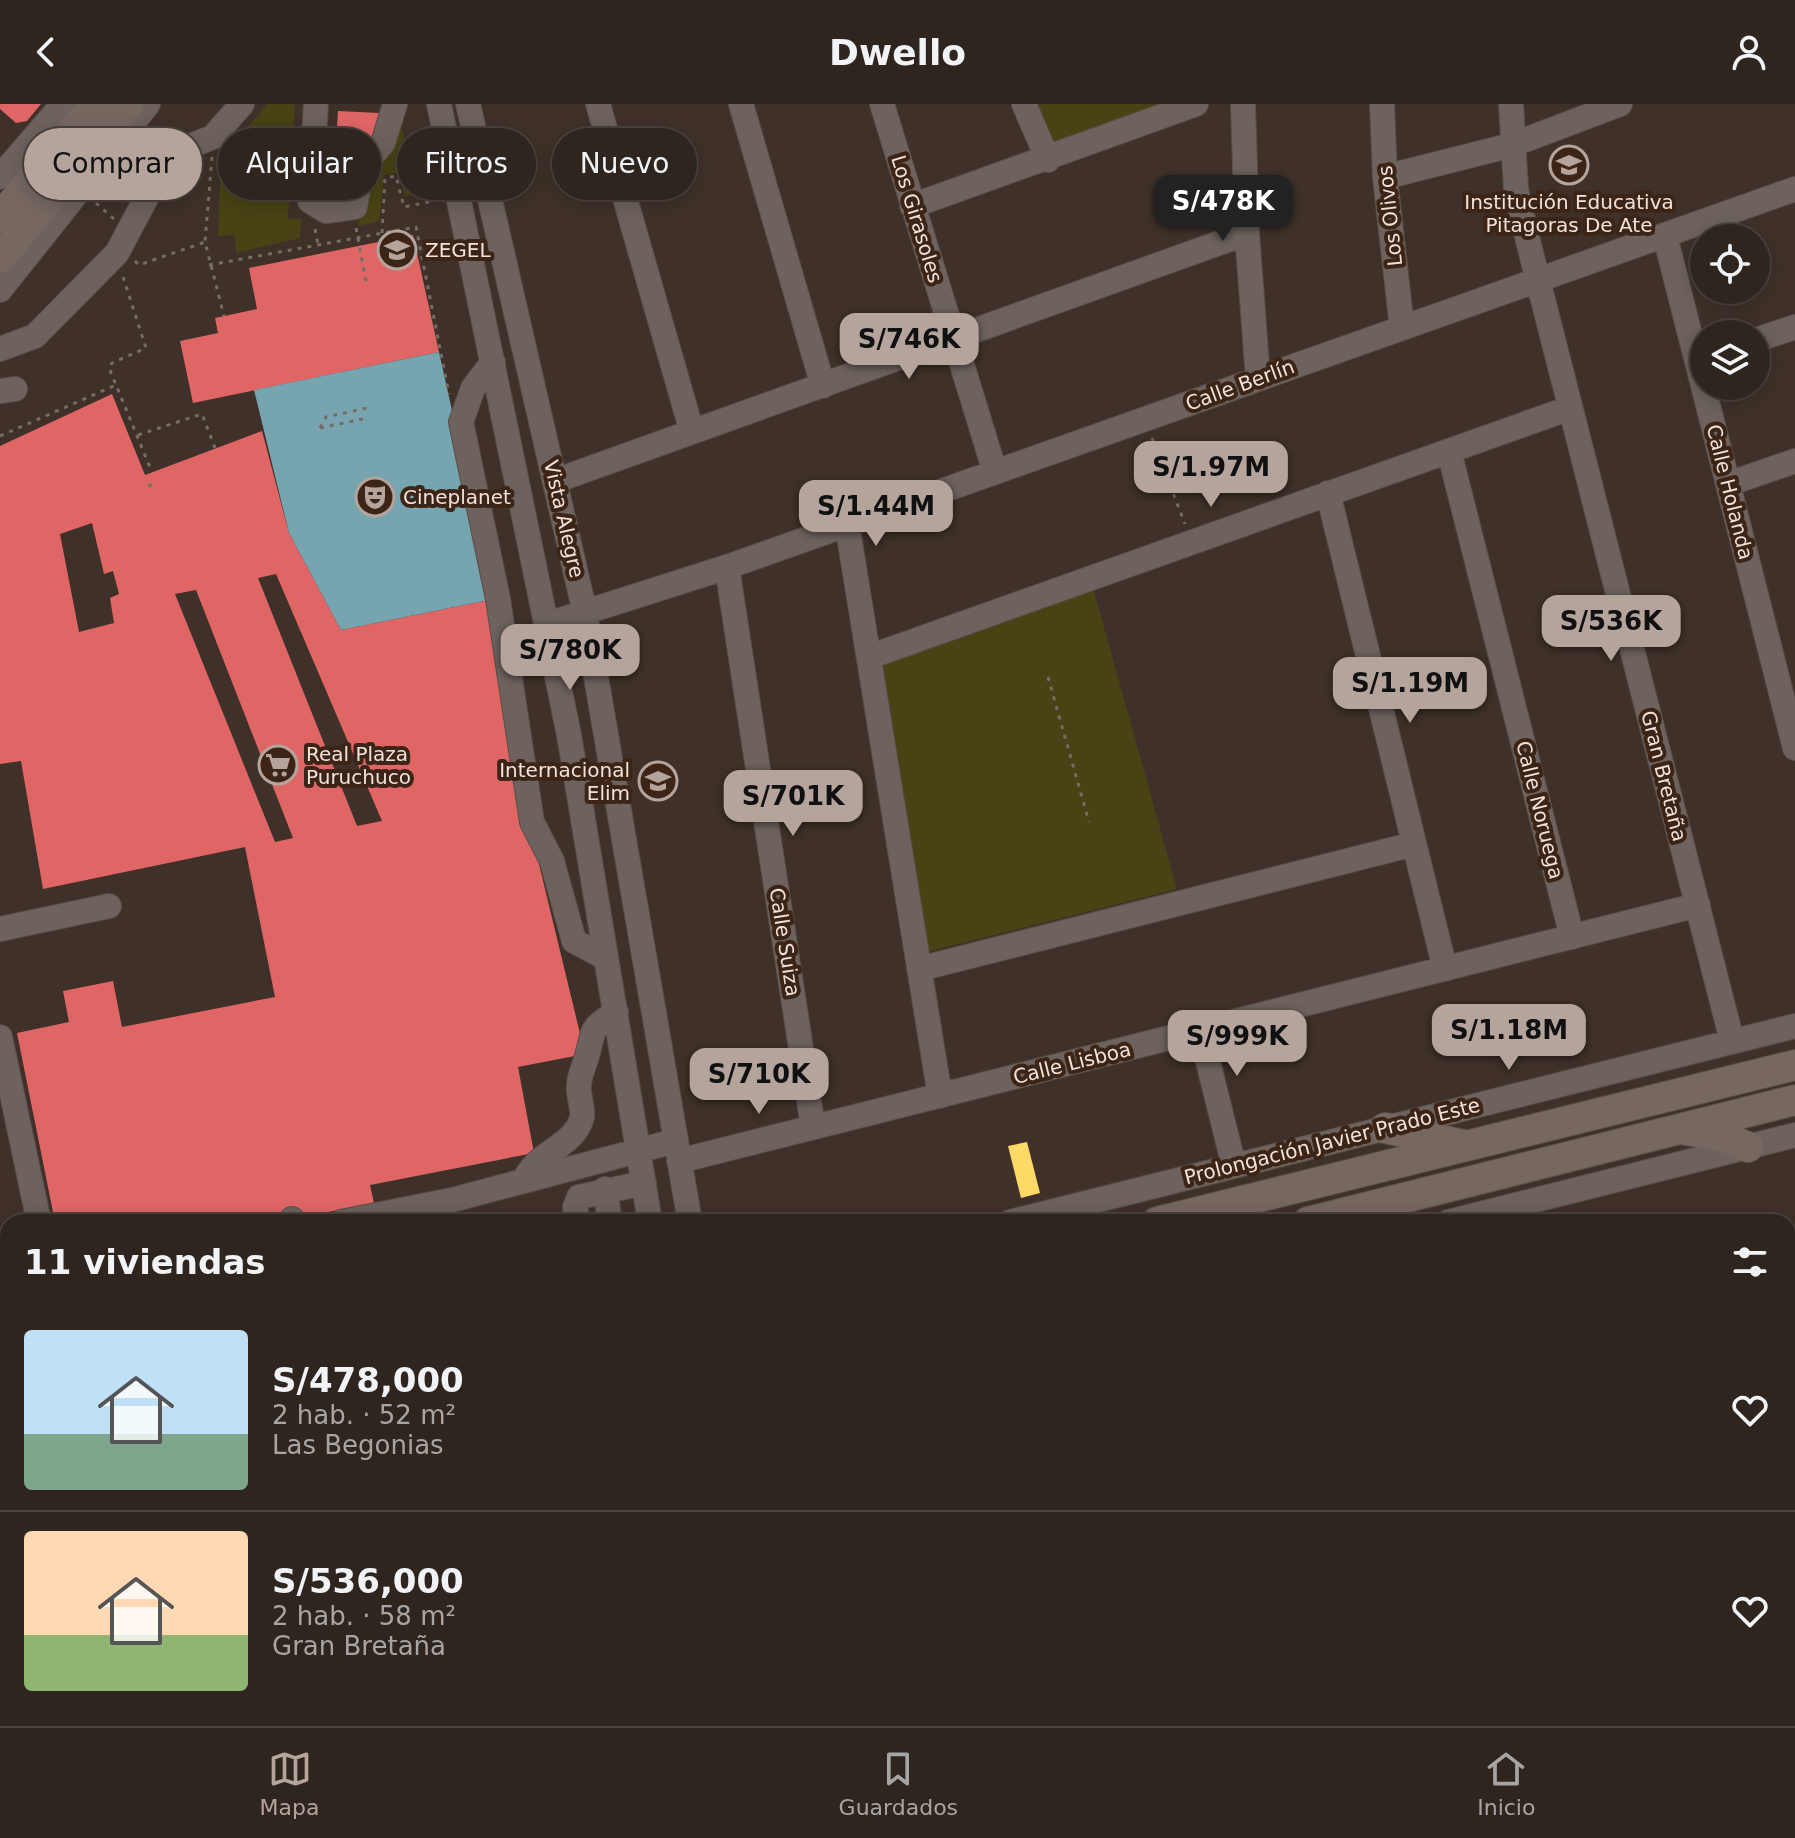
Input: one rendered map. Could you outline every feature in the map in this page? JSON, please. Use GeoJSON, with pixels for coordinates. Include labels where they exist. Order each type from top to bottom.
{"type":"FeatureCollection","features":[{"type":"Feature","properties":{"kind":"main road"},"geometry":{"type":"LineString","coordinates":[[0,258],[23,188],[95,104]]}},
{"type":"Feature","properties":{"kind":"main road"},"geometry":{"type":"LineString","coordinates":[[23,188],[129,104]]}},
{"type":"Feature","properties":{"kind":"main road","name":"Prolongación Javier Prado Este"},"geometry":{"type":"LineString","coordinates":[[1190,1214],[1795,1065]]}},
{"type":"Feature","properties":{"kind":"main road"},"geometry":{"type":"LineString","coordinates":[[1344,1214],[1795,1100]]}},
{"type":"Feature","properties":{"kind":"main road"},"geometry":{"type":"LineString","coordinates":[[1385,1128],[1469,1146]]}},
{"type":"Feature","properties":{"kind":"main road"},"geometry":{"type":"LineString","coordinates":[[1677,1129],[1721,1136],[1748,1147]]}},
{"type":"Feature","properties":{"kind":"street"},"geometry":{"type":"LineString","coordinates":[[0,290],[23,188],[63,104]]}},
{"type":"Feature","properties":{"kind":"street"},"geometry":{"type":"LineString","coordinates":[[23,188],[148,104]]}},
{"type":"Feature","properties":{"kind":"street"},"geometry":{"type":"LineString","coordinates":[[0,349],[35,336],[117,253],[163,166],[188,147],[213,137],[242,104]]}},
{"type":"Feature","properties":{"kind":"street"},"geometry":{"type":"LineString","coordinates":[[316,104],[310,201],[318,210],[326,211],[355,207],[362,168],[383,143],[395,104]]}},
{"type":"Feature","properties":{"kind":"street","name":"Vista Alegre"},"geometry":{"type":"LineString","coordinates":[[439,104],[548,624],[651,1214]]}},
{"type":"Feature","properties":{"kind":"street","name":"Vista Alegre"},"geometry":{"type":"LineString","coordinates":[[468,104],[585,613],[677,1151],[684,1214]]}},
{"type":"Feature","properties":{"kind":"street"},"geometry":{"type":"LineString","coordinates":[[598,104],[692,432]]}},
{"type":"Feature","properties":{"kind":"street"},"geometry":{"type":"LineString","coordinates":[[741,104],[823,386]]}},
{"type":"Feature","properties":{"kind":"street","name":"Los Girasoles"},"geometry":{"type":"LineString","coordinates":[[882,104],[995,472]]}},
{"type":"Feature","properties":{"kind":"street"},"geometry":{"type":"LineString","coordinates":[[1024,104],[1048,160]]}},
{"type":"Feature","properties":{"kind":"street"},"geometry":{"type":"LineString","coordinates":[[912,206],[1048,160],[1196,104]]}},
{"type":"Feature","properties":{"kind":"street"},"geometry":{"type":"LineString","coordinates":[[1243,104],[1247,233],[1258,379]]}},
{"type":"Feature","properties":{"kind":"street","name":"Los Olivos"},"geometry":{"type":"LineString","coordinates":[[1382,104],[1385,177],[1402,328]]}},
{"type":"Feature","properties":{"kind":"street","name":"Gran Bretaña"},"geometry":{"type":"LineString","coordinates":[[1511,104],[1516,189],[1537,279],[1732,1041]]}},
{"type":"Feature","properties":{"kind":"street"},"geometry":{"type":"LineString","coordinates":[[1385,177],[1512,145],[1620,104]]}},
{"type":"Feature","properties":{"kind":"street","name":"Calle Berlín"},"geometry":{"type":"LineString","coordinates":[[548,624],[727,567],[1795,189]]}},
{"type":"Feature","properties":{"kind":"street"},"geometry":{"type":"LineString","coordinates":[[555,481],[1247,233]]}},
{"type":"Feature","properties":{"kind":"street","name":"Calle Holanda"},"geometry":{"type":"LineString","coordinates":[[1665,236],[1690,325]]}},
{"type":"Feature","properties":{"kind":"street"},"geometry":{"type":"LineString","coordinates":[[1770,335],[1795,327]]}},
{"type":"Feature","properties":{"kind":"street"},"geometry":{"type":"LineString","coordinates":[[493,362],[473,388],[461,422],[498,599],[532,822],[552,861],[574,941],[606,958]]}},
{"type":"Feature","properties":{"kind":"street","name":"Calle Holanda"},"geometry":{"type":"LineString","coordinates":[[1709,400],[1795,748]]}},
{"type":"Feature","properties":{"kind":"street"},"geometry":{"type":"LineString","coordinates":[[869,657],[1570,408]]}},
{"type":"Feature","properties":{"kind":"street","name":"Calle Noruega"},"geometry":{"type":"LineString","coordinates":[[1449,451],[1572,937]]}},
{"type":"Feature","properties":{"kind":"street"},"geometry":{"type":"LineString","coordinates":[[1728,484],[1795,461]]}},
{"type":"Feature","properties":{"kind":"street"},"geometry":{"type":"LineString","coordinates":[[1328,493],[1445,969]]}},
{"type":"Feature","properties":{"kind":"street"},"geometry":{"type":"LineString","coordinates":[[847,524],[940,1096]]}},
{"type":"Feature","properties":{"kind":"street","name":"Calle Suiza"},"geometry":{"type":"LineString","coordinates":[[727,567],[813,1127]]}},
{"type":"Feature","properties":{"kind":"street"},"geometry":{"type":"LineString","coordinates":[[569,735],[574,719],[581,714],[598,713],[605,718]]}},
{"type":"Feature","properties":{"kind":"street"},"geometry":{"type":"LineString","coordinates":[[919,969],[1414,844]]}},
{"type":"Feature","properties":{"kind":"street","name":"Calle Lisboa"},"geometry":{"type":"LineString","coordinates":[[423,1214],[454,1211],[524,1181],[639,1149],[677,1151],[813,1127],[1698,905]]}},
{"type":"Feature","properties":{"kind":"street"},"geometry":{"type":"LineString","coordinates":[[0,929],[109,906]]}},
{"type":"Feature","properties":{"kind":"street"},"geometry":{"type":"LineString","coordinates":[[524,1181],[530,1166],[574,1135],[582,1116],[579,1071],[588,1054],[587,1046],[596,1026],[616,1012]]}},
{"type":"Feature","properties":{"kind":"street","name":"Prolongación Javier Prado Este"},"geometry":{"type":"LineString","coordinates":[[1042,1214],[1795,1026]]}},
{"type":"Feature","properties":{"kind":"street"},"geometry":{"type":"LineString","coordinates":[[1200,1030],[1234,1166]]}},
{"type":"Feature","properties":{"kind":"street"},"geometry":{"type":"LineString","coordinates":[[0,1037],[37,1214]]}},
{"type":"Feature","properties":{"kind":"street"},"geometry":{"type":"LineString","coordinates":[[1521,1213],[1795,1135]]}},
{"type":"Feature","properties":{"kind":"street"},"geometry":{"type":"LineString","coordinates":[[576,1214],[575,1207],[579,1197],[644,1183]]}},
{"type":"Feature","properties":{"kind":"street"},"geometry":{"type":"LineString","coordinates":[[605,1189],[609,1214]]}},
{"type":"Feature","properties":{"kind":"path"},"geometry":{"type":"LineString","coordinates":[[213,137],[205,242],[224,316]]}},
{"type":"Feature","properties":{"kind":"path"},"geometry":{"type":"LineString","coordinates":[[382,233],[385,178],[396,176],[397,180]]}},
{"type":"Feature","properties":{"kind":"path"},"geometry":{"type":"LineString","coordinates":[[23,188],[129,232]]}},
{"type":"Feature","properties":{"kind":"path"},"geometry":{"type":"LineString","coordinates":[[402,200],[404,207],[441,200]]}},
{"type":"Feature","properties":{"kind":"path"},"geometry":{"type":"LineString","coordinates":[[209,265],[416,227],[453,412],[461,422]]}},
{"type":"Feature","properties":{"kind":"path"},"geometry":{"type":"LineString","coordinates":[[152,472],[109,368],[112,363],[146,348],[122,273],[205,242]]}},
{"type":"Feature","properties":{"kind":"path"},"geometry":{"type":"LineString","coordinates":[[359,246],[367,287]]}},
{"type":"Feature","properties":{"kind":"path"},"geometry":{"type":"LineString","coordinates":[[117,253],[139,265]]}},
{"type":"Feature","properties":{"kind":"path"},"geometry":{"type":"LineString","coordinates":[[0,436],[116,385]]}},
{"type":"Feature","properties":{"kind":"path"},"geometry":{"type":"LineString","coordinates":[[367,408],[326,417],[320,428],[367,418]]}},
{"type":"Feature","properties":{"kind":"path"},"geometry":{"type":"LineString","coordinates":[[137,436],[202,414],[215,448]]}},
{"type":"Feature","properties":{"kind":"path"},"geometry":{"type":"LineString","coordinates":[[1145,419],[1192,542]]}},
{"type":"Feature","properties":{"kind":"path"},"geometry":{"type":"LineString","coordinates":[[148,486],[157,483]]}},
{"type":"Feature","properties":{"kind":"path"},"geometry":{"type":"LineString","coordinates":[[1048,677],[1089,822]]}},
{"type":"Feature","properties":{"kind":"shaded area"},"geometry":{"type":"Polygon","coordinates":[[[268,104],[295,104],[294,128],[247,128],[268,104]]]}},
{"type":"Feature","properties":{"kind":"shaded area"},"geometry":{"type":"Polygon","coordinates":[[[1037,104],[1170,104],[1048,150],[1037,104]]]}},
{"type":"Feature","properties":{"kind":"shaded area"},"geometry":{"type":"Polygon","coordinates":[[[400,121],[402,128],[397,128],[397,173],[384,175],[379,221],[359,226],[360,210],[368,211],[369,200],[381,200],[381,151],[400,121]]]}},
{"type":"Feature","properties":{"kind":"shaded area"},"geometry":{"type":"Polygon","coordinates":[[[219,200],[289,200],[288,218],[301,219],[300,238],[236,253],[235,235],[218,236],[219,200]]]}},
{"type":"Feature","properties":{"kind":"shaded area"},"geometry":{"type":"Polygon","coordinates":[[[1092,584],[1177,889],[926,952],[878,661],[1092,584]]]}},
{"type":"Feature","properties":{"kind":"building: Viviendas"},"geometry":{"type":"Polygon","coordinates":[[[1027,1142],[1040,1193],[1021,1198],[1008,1146],[1027,1142]]]}},
{"type":"Feature","properties":{"kind":"building: Comercios"},"geometry":{"type":"Polygon","coordinates":[[[0,104],[41,104],[27,121],[16,123],[0,109],[0,104]]]}},
{"type":"Feature","properties":{"kind":"building: Comercios"},"geometry":{"type":"Polygon","coordinates":[[[338,111],[379,113],[377,128],[337,128],[338,111]]]}},
{"type":"Feature","properties":{"kind":"building: Comercios"},"geometry":{"type":"Polygon","coordinates":[[[413,235],[439,352],[193,403],[180,341],[218,333],[215,318],[257,309],[249,268],[413,235]]]}},
{"type":"Feature","properties":{"kind":"building: Comercios"},"geometry":{"type":"Polygon","coordinates":[[[314,389],[316,394],[282,404],[271,418],[268,397],[314,389]]]}},
{"type":"Feature","properties":{"kind":"building: Comercios"},"geometry":{"type":"Polygon","coordinates":[[[112,394],[145,475],[262,431],[289,533],[341,630],[494,599],[522,794],[585,1054],[518,1067],[534,1153],[370,1185],[374,1203],[318,1214],[53,1214],[17,1033],[69,1022],[63,991],[113,981],[122,1027],[275,997],[245,847],[43,889],[21,761],[0,764],[0,446],[112,394]],[[92,523],[60,534],[79,632],[114,623],[110,598],[119,594],[113,571],[104,574],[92,523]],[[276,574],[258,578],[357,826],[382,821],[276,574]],[[196,590],[175,594],[275,842],[293,838],[196,590]]]}},
{"type":"Feature","properties":{"kind":"building: Público","name":"Cineplanet"},"geometry":{"type":"Polygon","coordinates":[[[439,352],[494,599],[341,630],[289,533],[254,390],[439,352]]]}},
{"type":"Feature","properties":{"kind":"place","name":"Institución Educativa Pitagoras De Ate"},"geometry":{"type":"Point","coordinates":[1569,165]}},
{"type":"Feature","properties":{"kind":"place","name":"ZEGEL"},"geometry":{"type":"Point","coordinates":[397,250]}},
{"type":"Feature","properties":{"kind":"place","name":"Cineplanet"},"geometry":{"type":"Point","coordinates":[375,497]}},
{"type":"Feature","properties":{"kind":"place","name":"Real Plaza Puruchuco"},"geometry":{"type":"Point","coordinates":[278,765]}},
{"type":"Feature","properties":{"kind":"place","name":"Internacional Elim"},"geometry":{"type":"Point","coordinates":[658,781]}}]}
